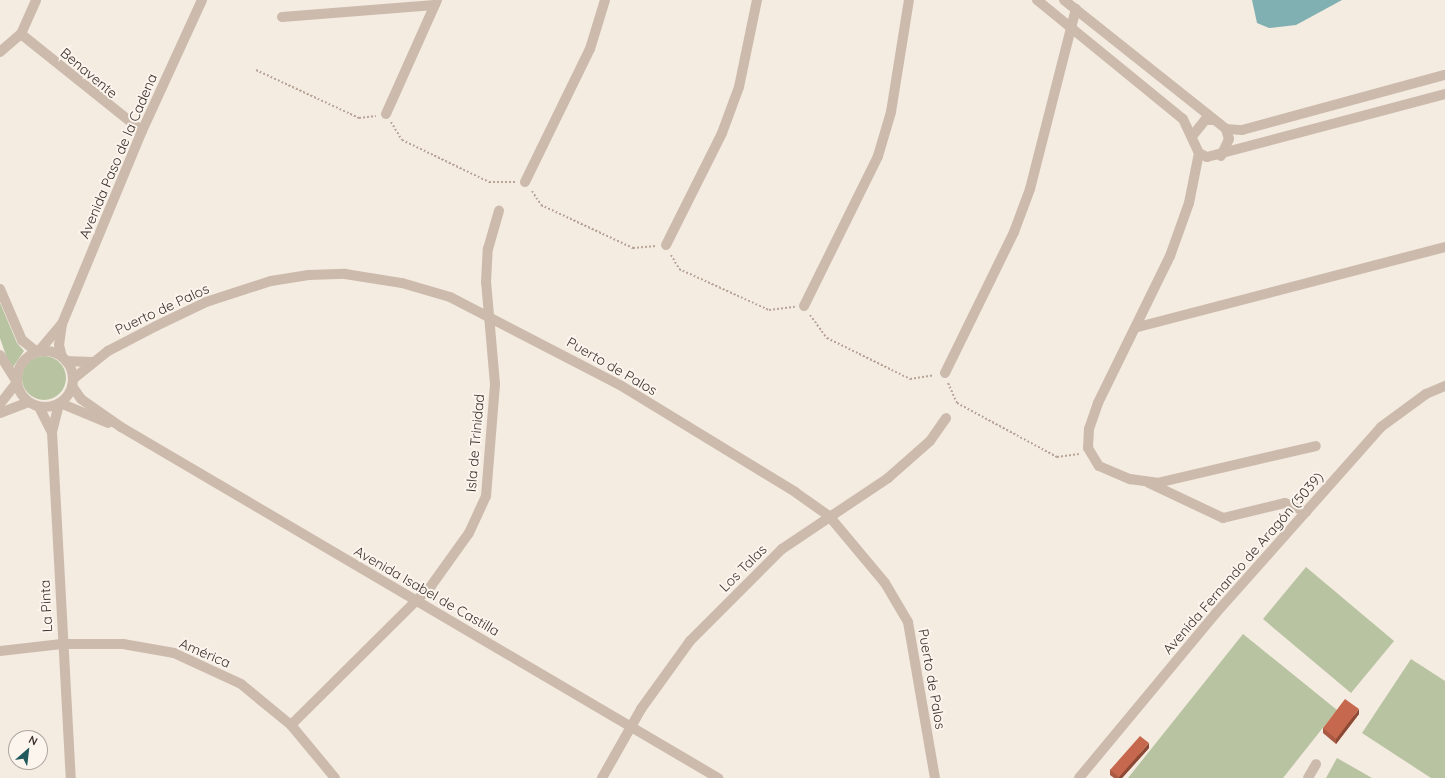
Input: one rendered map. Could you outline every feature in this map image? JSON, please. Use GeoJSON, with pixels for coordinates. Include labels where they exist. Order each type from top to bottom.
{"type":"FeatureCollection","features":[{"type":"Feature","properties":{"kind":"street"},"geometry":{"type":"LineString","coordinates":[[0,52],[21,34],[36,0]]}},
{"type":"Feature","properties":{"kind":"street","name":"Avenida Paso de la Cadena"},"geometry":{"type":"LineString","coordinates":[[64,359],[59,345],[62,324],[142,131],[202,0]]}},
{"type":"Feature","properties":{"kind":"street"},"geometry":{"type":"LineString","coordinates":[[525,182],[590,49],[604,0]]}},
{"type":"Feature","properties":{"kind":"street"},"geometry":{"type":"LineString","coordinates":[[666,245],[722,133],[739,87],[757,0]]}},
{"type":"Feature","properties":{"kind":"street"},"geometry":{"type":"LineString","coordinates":[[804,306],[878,156],[891,112],[909,0]]}},
{"type":"Feature","properties":{"kind":"street"},"geometry":{"type":"LineString","coordinates":[[1037,0],[1183,119],[1199,152],[1189,203],[1138,327],[1098,403],[1089,429],[1088,448],[1099,466],[1144,481],[1223,518],[1285,504],[1306,512]]}},
{"type":"Feature","properties":{"kind":"street"},"geometry":{"type":"LineString","coordinates":[[1064,0],[1226,129],[1242,130],[1445,75]]}},
{"type":"Feature","properties":{"kind":"street"},"geometry":{"type":"LineString","coordinates":[[282,17],[436,3],[386,114]]}},
{"type":"Feature","properties":{"kind":"street"},"geometry":{"type":"LineString","coordinates":[[945,373],[1014,232],[1030,189],[1070,27],[1076,9]]}},
{"type":"Feature","properties":{"kind":"street","name":"Benavente"},"geometry":{"type":"LineString","coordinates":[[21,34],[131,126],[142,131]]}},
{"type":"Feature","properties":{"kind":"street"},"geometry":{"type":"LineString","coordinates":[[1199,152],[1208,157],[1221,156],[1445,94]]}},
{"type":"Feature","properties":{"kind":"street"},"geometry":{"type":"LineString","coordinates":[[1192,135],[1197,125],[1214,120]]}},
{"type":"Feature","properties":{"kind":"street"},"geometry":{"type":"LineString","coordinates":[[1221,156],[1229,138],[1226,129]]}},
{"type":"Feature","properties":{"kind":"street","name":"Isla de Trinidad"},"geometry":{"type":"LineString","coordinates":[[291,725],[416,602],[469,533],[486,496],[495,384],[487,314],[488,249],[499,211]]}},
{"type":"Feature","properties":{"kind":"street"},"geometry":{"type":"LineString","coordinates":[[1138,327],[1445,247]]}},
{"type":"Feature","properties":{"kind":"street","name":"Puerto de Palos"},"geometry":{"type":"LineString","coordinates":[[73,383],[92,362],[206,302],[270,281],[309,275],[345,274],[402,283],[450,297],[487,314],[620,385],[796,492],[829,516],[885,583],[908,622],[935,778]]}},
{"type":"Feature","properties":{"kind":"street"},"geometry":{"type":"LineString","coordinates":[[0,289],[22,340],[38,352],[64,359],[81,400],[121,428]]}},
{"type":"Feature","properties":{"kind":"street","name":"Avenida Paso de la Cadena"},"geometry":{"type":"LineString","coordinates":[[38,352],[62,324]]}},
{"type":"Feature","properties":{"kind":"street"},"geometry":{"type":"LineString","coordinates":[[0,404],[17,382],[25,358],[38,352]]}},
{"type":"Feature","properties":{"kind":"street"},"geometry":{"type":"LineString","coordinates":[[0,355],[28,402],[39,407],[60,403],[121,428]]}},
{"type":"Feature","properties":{"kind":"street","name":"Puerto de Palos"},"geometry":{"type":"LineString","coordinates":[[64,359],[92,362]]}},
{"type":"Feature","properties":{"kind":"street"},"geometry":{"type":"LineString","coordinates":[[60,403],[73,383]]}},
{"type":"Feature","properties":{"kind":"street","name":"Avenida Fernando de Aragón (5039)"},"geometry":{"type":"LineString","coordinates":[[1079,778],[1216,613],[1381,428],[1426,394],[1445,386]]}},
{"type":"Feature","properties":{"kind":"street"},"geometry":{"type":"LineString","coordinates":[[0,413],[28,402]]}},
{"type":"Feature","properties":{"kind":"street","name":"La Pinta"},"geometry":{"type":"LineString","coordinates":[[60,403],[52,432],[62,644],[71,778]]}},
{"type":"Feature","properties":{"kind":"street","name":"La Pinta"},"geometry":{"type":"LineString","coordinates":[[39,407],[52,432]]}},
{"type":"Feature","properties":{"kind":"street","name":"Los Talas"},"geometry":{"type":"LineString","coordinates":[[602,778],[630,726],[690,641],[782,549],[829,516],[888,478],[930,441],[946,418]]}},
{"type":"Feature","properties":{"kind":"street","name":"Avenida Isabel de Castilla"},"geometry":{"type":"LineString","coordinates":[[121,428],[718,778]]}},
{"type":"Feature","properties":{"kind":"street"},"geometry":{"type":"LineString","coordinates":[[1144,481],[1157,483],[1316,446]]}},
{"type":"Feature","properties":{"kind":"street","name":"América"},"geometry":{"type":"LineString","coordinates":[[0,651],[62,644],[122,644],[174,654],[241,684],[291,725],[335,778]]}},
{"type":"Feature","properties":{"kind":"street"},"geometry":{"type":"LineString","coordinates":[[1308,778],[1316,764]]}},
{"type":"Feature","properties":{"kind":"path"},"geometry":{"type":"LineString","coordinates":[[256,70],[359,118],[386,114],[402,140],[489,182],[525,182],[541,205],[633,248],[666,245],[679,270],[769,310],[804,306],[827,338],[910,379],[945,373],[957,403],[1056,457],[1091,453]]}},
{"type":"Feature","properties":{"kind":"green space"},"geometry":{"type":"Polygon","coordinates":[[[0,303],[17,343],[24,351],[11,370],[0,338],[0,303]]]}},
{"type":"Feature","properties":{"kind":"green space"},"geometry":{"type":"Polygon","coordinates":[[[44,356],[56,360],[62,366],[66,378],[62,390],[56,396],[44,400],[32,396],[26,390],[22,378],[26,366],[32,360],[44,356]]]}},
{"type":"Feature","properties":{"kind":"green space"},"geometry":{"type":"Polygon","coordinates":[[[1306,567],[1394,641],[1351,693],[1263,619],[1306,567]]]}},
{"type":"Feature","properties":{"kind":"green space"},"geometry":{"type":"Polygon","coordinates":[[[1243,634],[1337,710],[1283,778],[1128,778],[1243,634]]]}},
{"type":"Feature","properties":{"kind":"green space"},"geometry":{"type":"Polygon","coordinates":[[[1411,659],[1445,681],[1445,778],[1431,778],[1362,733],[1411,659]]]}},
{"type":"Feature","properties":{"kind":"green space"},"geometry":{"type":"Polygon","coordinates":[[[1337,758],[1372,778],[1326,778],[1337,758]]]}},
{"type":"Feature","properties":{"kind":"water"},"geometry":{"type":"Polygon","coordinates":[[[1252,0],[1342,0],[1296,25],[1269,28],[1257,23],[1252,0]]]}},
{"type":"Feature","properties":{"kind":"building"},"geometry":{"type":"Polygon","coordinates":[[[1345,699],[1359,709],[1336,739],[1323,728],[1345,699]]]}},
{"type":"Feature","properties":{"kind":"building"},"geometry":{"type":"Polygon","coordinates":[[[1140,736],[1149,743],[1119,777],[1110,770],[1140,736]]]}}]}
